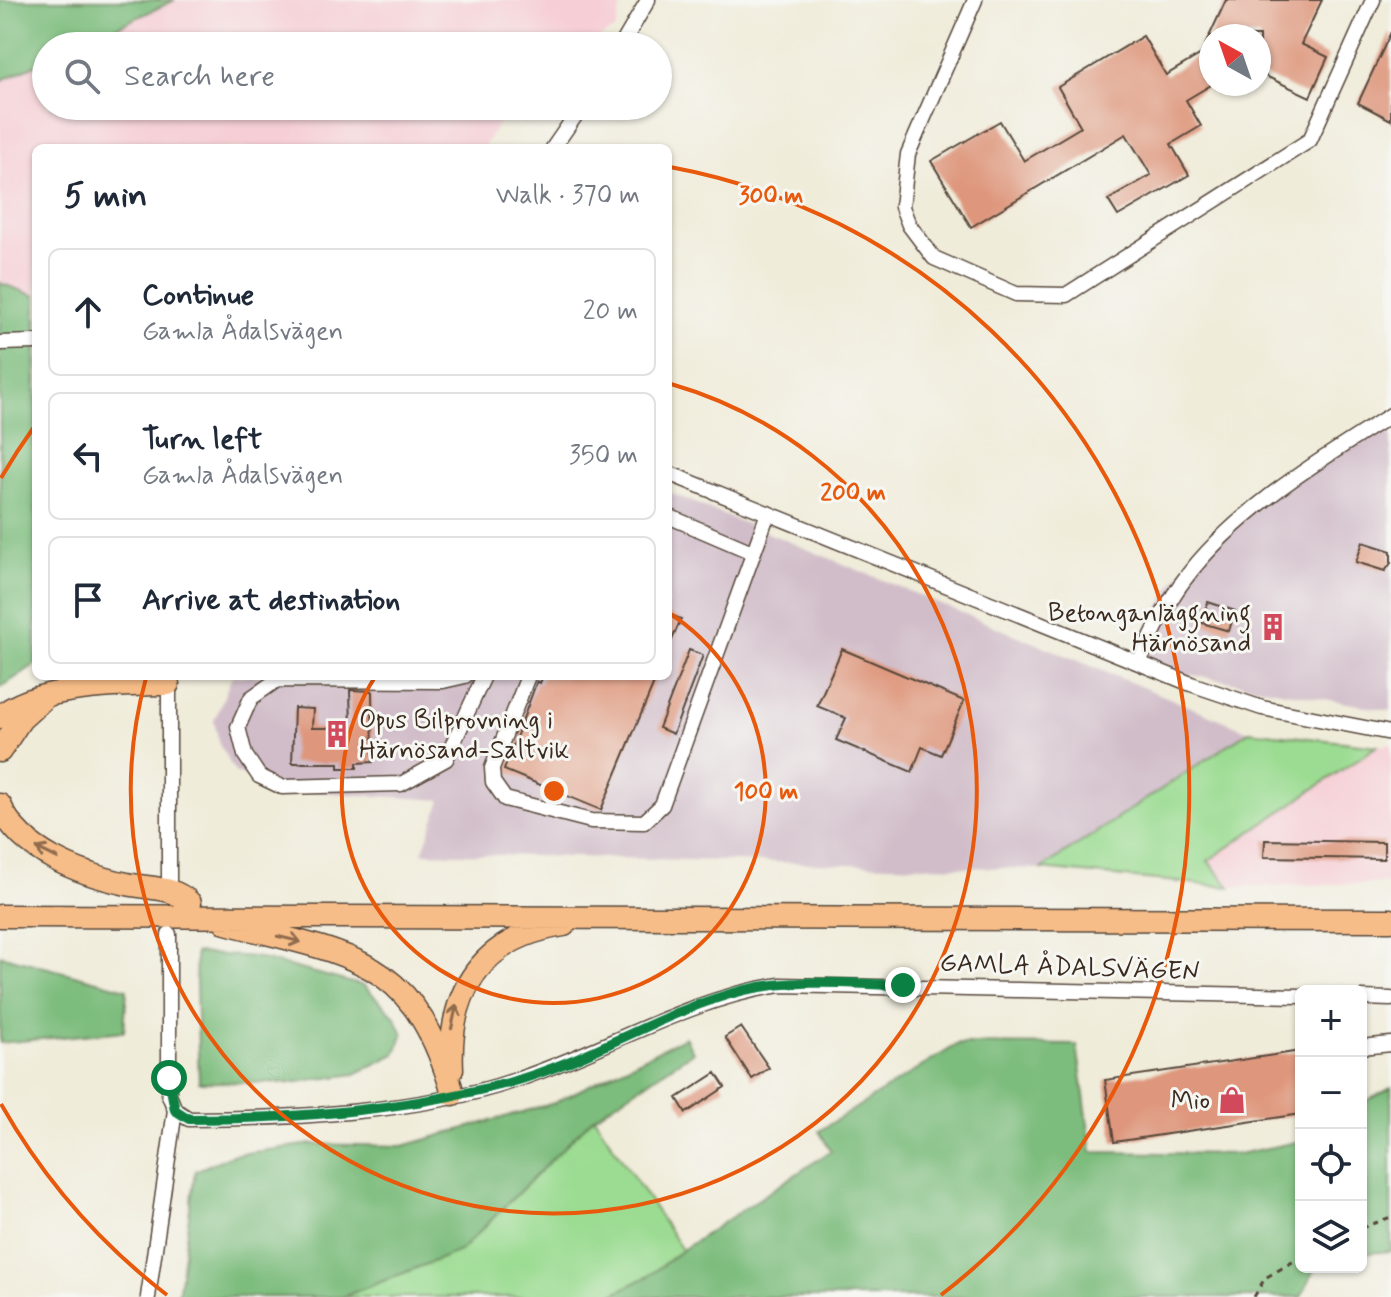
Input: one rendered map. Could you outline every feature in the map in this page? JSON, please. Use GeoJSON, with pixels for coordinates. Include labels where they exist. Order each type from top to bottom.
{"type":"FeatureCollection","features":[{"type":"Feature","properties":{"kind":"highway"},"geometry":{"type":"LineString","coordinates":[[0,717],[23,700],[168,680]]}},
{"type":"Feature","properties":{"kind":"highway"},"geometry":{"type":"LineString","coordinates":[[0,751],[21,719],[47,696]]}},
{"type":"Feature","properties":{"kind":"highway"},"geometry":{"type":"LineString","coordinates":[[0,805],[10,824],[37,849],[124,884],[180,892],[188,909],[310,944],[379,972],[403,990],[424,1018],[445,1065],[453,1094]]}},
{"type":"Feature","properties":{"kind":"highway"},"geometry":{"type":"LineString","coordinates":[[0,902],[188,909],[580,916],[1391,920]]}},
{"type":"Feature","properties":{"kind":"highway"},"geometry":{"type":"LineString","coordinates":[[0,916],[188,909],[1391,908]]}},
{"type":"Feature","properties":{"kind":"highway"},"geometry":{"type":"LineString","coordinates":[[453,1094],[453,1018],[470,978],[512,941],[546,928],[563,926],[580,916]]}},
{"type":"Feature","properties":{"kind":"street"},"geometry":{"type":"LineString","coordinates":[[629,32],[648,0]]}},
{"type":"Feature","properties":{"kind":"street"},"geometry":{"type":"LineString","coordinates":[[975,0],[908,154],[902,207],[909,225],[934,258],[1016,294],[1066,295],[1310,140],[1373,0]]}},
{"type":"Feature","properties":{"kind":"street"},"geometry":{"type":"LineString","coordinates":[[556,144],[572,120]]}},
{"type":"Feature","properties":{"kind":"street"},"geometry":{"type":"LineString","coordinates":[[0,343],[32,342]]}},
{"type":"Feature","properties":{"kind":"street"},"geometry":{"type":"LineString","coordinates":[[1139,662],[1169,602],[1211,549],[1292,482],[1391,415]]}},
{"type":"Feature","properties":{"kind":"street"},"geometry":{"type":"LineString","coordinates":[[672,475],[1139,662],[1262,708],[1391,733]]}},
{"type":"Feature","properties":{"kind":"street"},"geometry":{"type":"LineString","coordinates":[[526,680],[492,768],[493,782],[505,799],[591,821],[644,822],[662,805],[768,513]]}},
{"type":"Feature","properties":{"kind":"street"},"geometry":{"type":"LineString","coordinates":[[672,518],[752,552]]}},
{"type":"Feature","properties":{"kind":"street"},"geometry":{"type":"LineString","coordinates":[[168,680],[169,882]]}},
{"type":"Feature","properties":{"kind":"street"},"geometry":{"type":"LineString","coordinates":[[447,680],[277,680],[251,698],[238,727],[245,755],[259,776],[282,787],[401,784],[446,759],[482,680]]}},
{"type":"Feature","properties":{"kind":"street"},"geometry":{"type":"LineString","coordinates":[[148,1297],[175,1110],[169,1078],[169,934]]}},
{"type":"Feature","properties":{"kind":"street","name":"GAMLA ÅDALSVÄGEN"},"geometry":{"type":"LineString","coordinates":[[175,1110],[189,1119],[393,1107],[510,1082],[689,1009],[746,990],[780,985],[1295,996]]}},
{"type":"Feature","properties":{"kind":"street"},"geometry":{"type":"LineString","coordinates":[[1367,998],[1391,999]]}},
{"type":"Feature","properties":{"kind":"street"},"geometry":{"type":"LineString","coordinates":[[1367,1046],[1391,1044]]}},
{"type":"Feature","properties":{"kind":"path"},"geometry":{"type":"LineString","coordinates":[[1367,1226],[1391,1217]]}},
{"type":"Feature","properties":{"kind":"path"},"geometry":{"type":"LineString","coordinates":[[1254,1297],[1265,1278],[1295,1260]]}},
{"type":"Feature","properties":{"kind":"shaded area"},"geometry":{"type":"Polygon","coordinates":[[[175,0],[622,0],[616,29],[610,32],[106,32],[175,0]]]}},
{"type":"Feature","properties":{"kind":"shaded area"},"geometry":{"type":"Polygon","coordinates":[[[32,66],[32,120],[500,120],[485,144],[32,144],[32,295],[0,283],[0,81],[32,66]]]}},
{"type":"Feature","properties":{"kind":"shaded area"},"geometry":{"type":"Polygon","coordinates":[[[1391,412],[1391,711],[1127,663],[1176,578],[1203,544],[1235,516],[1391,412]]]}},
{"type":"Feature","properties":{"kind":"shaded area"},"geometry":{"type":"Polygon","coordinates":[[[672,494],[1249,731],[1041,869],[422,853],[441,800],[272,789],[235,772],[220,746],[214,721],[230,680],[672,680],[672,494]]]}},
{"type":"Feature","properties":{"kind":"shaded area"},"geometry":{"type":"Polygon","coordinates":[[[1391,744],[1391,883],[1230,887],[1207,861],[1377,746],[1391,744]]]}},
{"type":"Feature","properties":{"kind":"green space"},"geometry":{"type":"Polygon","coordinates":[[[0,0],[175,0],[106,32],[32,32],[32,66],[0,81],[0,0]]]}},
{"type":"Feature","properties":{"kind":"green space"},"geometry":{"type":"Polygon","coordinates":[[[0,283],[32,295],[32,667],[0,688],[0,283]]]}},
{"type":"Feature","properties":{"kind":"green space"},"geometry":{"type":"Polygon","coordinates":[[[1249,731],[1377,746],[1208,861],[1230,887],[1041,869],[1249,731]]]}},
{"type":"Feature","properties":{"kind":"green space"},"geometry":{"type":"Polygon","coordinates":[[[195,953],[254,957],[364,986],[394,1015],[403,1034],[395,1054],[355,1074],[291,1083],[199,1082],[195,953]]]}},
{"type":"Feature","properties":{"kind":"green space"},"geometry":{"type":"Polygon","coordinates":[[[0,955],[127,989],[124,1031],[0,1043],[0,955]]]}},
{"type":"Feature","properties":{"kind":"green space"},"geometry":{"type":"Polygon","coordinates":[[[685,1037],[693,1052],[594,1117],[460,1251],[342,1297],[178,1297],[195,1171],[232,1155],[312,1144],[403,1146],[554,1103],[685,1037]]]}},
{"type":"Feature","properties":{"kind":"green space"},"geometry":{"type":"Polygon","coordinates":[[[958,1044],[1077,1045],[1092,1152],[1238,1154],[1295,1142],[1295,1273],[1313,1273],[1301,1297],[607,1297],[647,1277],[682,1250],[831,1151],[819,1131],[958,1044]]]}},
{"type":"Feature","properties":{"kind":"green space"},"geometry":{"type":"Polygon","coordinates":[[[1391,1088],[1391,1251],[1367,1253],[1367,1129],[1367,1101],[1391,1088]]]}},
{"type":"Feature","properties":{"kind":"green space"},"geometry":{"type":"Polygon","coordinates":[[[594,1117],[682,1250],[647,1277],[607,1297],[342,1297],[460,1251],[594,1117]]]}},
{"type":"Feature","properties":{"kind":"building"},"geometry":{"type":"Polygon","coordinates":[[[1226,0],[1322,0],[1301,44],[1328,57],[1310,97],[1271,79],[1271,24],[1215,24],[1226,0]]]}},
{"type":"Feature","properties":{"kind":"building"},"geometry":{"type":"Polygon","coordinates":[[[1391,32],[1391,120],[1358,103],[1391,32]]]}},
{"type":"Feature","properties":{"kind":"building"},"geometry":{"type":"Polygon","coordinates":[[[1143,36],[1166,75],[1199,55],[1199,92],[1186,100],[1201,126],[1171,144],[1189,175],[1118,216],[1108,200],[1151,175],[1126,134],[971,227],[931,161],[1000,121],[1024,161],[1081,127],[1058,87],[1143,36]]]}},
{"type":"Feature","properties":{"kind":"building"},"geometry":{"type":"Polygon","coordinates":[[[1363,542],[1391,551],[1391,563],[1385,571],[1356,562],[1363,542]]]}},
{"type":"Feature","properties":{"kind":"building"},"geometry":{"type":"Polygon","coordinates":[[[1208,602],[1235,611],[1229,631],[1202,623],[1208,602]]]}},
{"type":"Feature","properties":{"kind":"building"},"geometry":{"type":"Polygon","coordinates":[[[672,616],[681,619],[672,640],[672,616]]]}},
{"type":"Feature","properties":{"kind":"building"},"geometry":{"type":"Polygon","coordinates":[[[842,649],[964,701],[941,755],[922,747],[912,772],[836,740],[846,718],[817,706],[842,649]]]}},
{"type":"Feature","properties":{"kind":"building"},"geometry":{"type":"Polygon","coordinates":[[[689,650],[703,655],[673,734],[659,728],[689,650]]]}},
{"type":"Feature","properties":{"kind":"building"},"geometry":{"type":"Polygon","coordinates":[[[541,680],[655,680],[601,810],[504,770],[537,681],[540,683],[541,680]]]}},
{"type":"Feature","properties":{"kind":"building","name":"Opus Bilprovning i Härnösand-Saltvik"},"geometry":{"type":"Polygon","coordinates":[[[350,690],[372,691],[373,762],[357,763],[357,768],[339,768],[339,763],[292,763],[294,708],[313,709],[312,728],[351,728],[350,690]]]}},
{"type":"Feature","properties":{"kind":"building"},"geometry":{"type":"Polygon","coordinates":[[[1265,840],[1384,842],[1384,859],[1264,857],[1265,840]]]}},
{"type":"Feature","properties":{"kind":"building"},"geometry":{"type":"Polygon","coordinates":[[[741,1027],[769,1068],[752,1079],[725,1037],[741,1027]]]}},
{"type":"Feature","properties":{"kind":"building"},"geometry":{"type":"Polygon","coordinates":[[[1295,1052],[1295,1115],[1114,1142],[1105,1080],[1295,1052]]]}},
{"type":"Feature","properties":{"kind":"building"},"geometry":{"type":"Polygon","coordinates":[[[716,1073],[725,1087],[686,1113],[677,1098],[716,1073]]]}},
{"type":"Feature","properties":{"kind":"place","name":"Betonganläggning Härnösand"},"geometry":{"type":"Point","coordinates":[1273,627]}},
{"type":"Feature","properties":{"kind":"place","name":"Opus Bilprovning i Härnösand-Saltvik"},"geometry":{"type":"Point","coordinates":[337,734]}},
{"type":"Feature","properties":{"kind":"place","name":"Mio"},"geometry":{"type":"Point","coordinates":[1232,1100]}},
{"type":"Feature","properties":{"kind":"route"},"geometry":{"type":"LineString","coordinates":[[169,1078],[169,1095],[175,1110],[189,1119],[393,1107],[510,1082],[571,1060],[689,1009],[746,990],[817,983],[903,985]]}}]}
